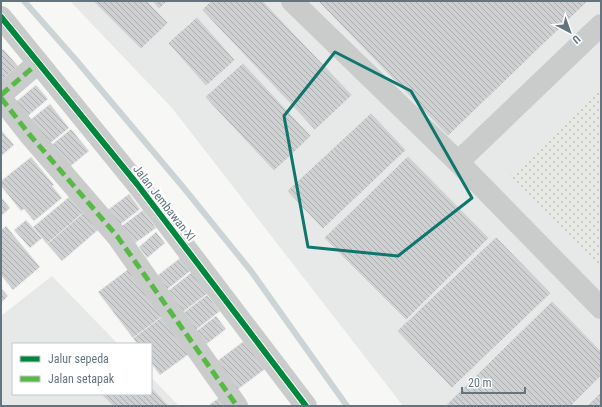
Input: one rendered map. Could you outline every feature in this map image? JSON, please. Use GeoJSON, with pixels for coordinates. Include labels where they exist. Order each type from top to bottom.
{"type":"FeatureCollection","features":[{"type":"Feature","properties":{"kind":"street"},"geometry":{"type":"LineString","coordinates":[[292,1],[458,162],[601,308]]}},
{"type":"Feature","properties":{"kind":"street","name":"Jalan Jembawan XI"},"geometry":{"type":"LineString","coordinates":[[1,16],[137,184],[306,406]]}},
{"type":"Feature","properties":{"kind":"street"},"geometry":{"type":"LineString","coordinates":[[458,162],[601,25]]}},
{"type":"Feature","properties":{"kind":"street"},"geometry":{"type":"LineString","coordinates":[[1,95],[38,63]]}},
{"type":"Feature","properties":{"kind":"street"},"geometry":{"type":"LineString","coordinates":[[1,98],[29,134],[117,236],[237,406]]}},
{"type":"Feature","properties":{"kind":"highlighted area"},"geometry":{"type":"Polygon","coordinates":[[[335,52],[411,91],[472,198],[398,256],[308,247],[284,116],[335,52]]]}},
{"type":"Feature","properties":{"kind":"shaded area"},"geometry":{"type":"Polygon","coordinates":[[[70,1],[601,1],[601,406],[403,406],[172,108],[70,1]]]}},
{"type":"Feature","properties":{"kind":"shaded area"},"geometry":{"type":"Polygon","coordinates":[[[601,88],[601,269],[510,175],[601,88]]]}},
{"type":"Feature","properties":{"kind":"shaded area"},"geometry":{"type":"Polygon","coordinates":[[[52,276],[117,343],[12,343],[12,395],[152,395],[152,378],[179,406],[1,406],[1,316],[52,276]]]}},
{"type":"Feature","properties":{"kind":"building"},"geometry":{"type":"Polygon","coordinates":[[[93,1],[147,1],[168,23],[141,49],[93,1]]]}},
{"type":"Feature","properties":{"kind":"building"},"geometry":{"type":"Polygon","coordinates":[[[152,1],[167,1],[159,9],[152,1]]]}},
{"type":"Feature","properties":{"kind":"building"},"geometry":{"type":"Polygon","coordinates":[[[211,1],[263,1],[352,95],[315,130],[202,10],[211,1]]]}},
{"type":"Feature","properties":{"kind":"building"},"geometry":{"type":"Polygon","coordinates":[[[318,1],[588,1],[448,136],[318,1]]]}},
{"type":"Feature","properties":{"kind":"building"},"geometry":{"type":"Polygon","coordinates":[[[197,17],[235,60],[206,86],[168,43],[197,17]]]}},
{"type":"Feature","properties":{"kind":"building"},"geometry":{"type":"Polygon","coordinates":[[[3,49],[18,66],[1,81],[1,51],[3,49]]]}},
{"type":"Feature","properties":{"kind":"building"},"geometry":{"type":"Polygon","coordinates":[[[243,63],[311,136],[274,171],[205,97],[243,63]]]}},
{"type":"Feature","properties":{"kind":"building"},"geometry":{"type":"Polygon","coordinates":[[[36,85],[48,99],[23,120],[11,106],[36,85]]]}},
{"type":"Feature","properties":{"kind":"building"},"geometry":{"type":"Polygon","coordinates":[[[50,104],[69,128],[49,144],[30,120],[50,104]]]}},
{"type":"Feature","properties":{"kind":"building"},"geometry":{"type":"Polygon","coordinates":[[[371,113],[406,150],[323,229],[287,191],[371,113]]]}},
{"type":"Feature","properties":{"kind":"building"},"geometry":{"type":"Polygon","coordinates":[[[71,129],[89,151],[67,169],[49,147],[71,129]]]}},
{"type":"Feature","properties":{"kind":"building"},"geometry":{"type":"Polygon","coordinates":[[[1,130],[14,145],[1,156],[1,130]]]}},
{"type":"Feature","properties":{"kind":"building"},"geometry":{"type":"Polygon","coordinates":[[[408,156],[489,238],[406,320],[324,238],[408,156]]]}},
{"type":"Feature","properties":{"kind":"building"},"geometry":{"type":"Polygon","coordinates":[[[31,157],[54,185],[52,186],[62,198],[34,221],[24,209],[21,211],[1,186],[1,181],[31,157]]]}},
{"type":"Feature","properties":{"kind":"building"},"geometry":{"type":"Polygon","coordinates":[[[129,194],[140,209],[117,227],[105,212],[129,194]]]}},
{"type":"Feature","properties":{"kind":"building"},"geometry":{"type":"Polygon","coordinates":[[[1,197],[10,208],[1,216],[1,197]]]}},
{"type":"Feature","properties":{"kind":"building"},"geometry":{"type":"Polygon","coordinates":[[[69,197],[83,213],[47,244],[33,227],[69,197]]]}},
{"type":"Feature","properties":{"kind":"building"},"geometry":{"type":"Polygon","coordinates":[[[143,210],[156,228],[131,246],[118,229],[143,210]]]}},
{"type":"Feature","properties":{"kind":"building"},"geometry":{"type":"Polygon","coordinates":[[[83,213],[98,230],[62,261],[47,244],[83,213]]]}},
{"type":"Feature","properties":{"kind":"building"},"geometry":{"type":"Polygon","coordinates":[[[26,220],[42,238],[30,248],[14,230],[26,220]]]}},
{"type":"Feature","properties":{"kind":"building"},"geometry":{"type":"Polygon","coordinates":[[[6,226],[40,267],[13,290],[1,275],[1,230],[6,226]]]}},
{"type":"Feature","properties":{"kind":"building"},"geometry":{"type":"Polygon","coordinates":[[[156,232],[165,243],[147,258],[139,247],[156,232]]]}},
{"type":"Feature","properties":{"kind":"building"},"geometry":{"type":"Polygon","coordinates":[[[496,237],[551,293],[452,388],[397,331],[496,237]]]}},
{"type":"Feature","properties":{"kind":"building"},"geometry":{"type":"Polygon","coordinates":[[[184,255],[194,268],[164,292],[153,279],[184,255]]]}},
{"type":"Feature","properties":{"kind":"building"},"geometry":{"type":"Polygon","coordinates":[[[131,267],[166,314],[133,338],[98,292],[131,267]]]}},
{"type":"Feature","properties":{"kind":"building"},"geometry":{"type":"Polygon","coordinates":[[[192,272],[208,293],[179,315],[163,295],[192,272]]]}},
{"type":"Feature","properties":{"kind":"building"},"geometry":{"type":"Polygon","coordinates":[[[1,288],[8,296],[1,303],[1,288]]]}},
{"type":"Feature","properties":{"kind":"building"},"geometry":{"type":"Polygon","coordinates":[[[207,295],[220,311],[192,333],[179,316],[207,295]]]}},
{"type":"Feature","properties":{"kind":"building"},"geometry":{"type":"Polygon","coordinates":[[[552,301],[601,351],[601,376],[571,406],[445,406],[552,301]]]}},
{"type":"Feature","properties":{"kind":"building"},"geometry":{"type":"Polygon","coordinates":[[[166,314],[193,351],[160,375],[152,364],[152,343],[136,343],[133,338],[166,314]]]}},
{"type":"Feature","properties":{"kind":"building"},"geometry":{"type":"Polygon","coordinates":[[[216,316],[226,329],[204,346],[194,333],[216,316]]]}},
{"type":"Feature","properties":{"kind":"building"},"geometry":{"type":"Polygon","coordinates":[[[248,338],[269,366],[237,390],[216,362],[248,338]]]}},
{"type":"Feature","properties":{"kind":"building"},"geometry":{"type":"Polygon","coordinates":[[[152,388],[169,406],[113,406],[102,395],[152,395],[152,388]]]}},
{"type":"Feature","properties":{"kind":"building"},"geometry":{"type":"Polygon","coordinates":[[[227,392],[236,406],[208,406],[227,392]]]}},
{"type":"Feature","properties":{"kind":"building"},"geometry":{"type":"Polygon","coordinates":[[[601,392],[601,406],[587,406],[601,392]]]}},
{"type":"Feature","properties":{"kind":"waterway"},"geometry":{"type":"LineString","coordinates":[[24,1],[183,187],[251,271],[347,406]]}},
{"type":"Feature","properties":{"kind":"marked path"},"geometry":{"type":"LineString","coordinates":[[1,95],[38,63]]}},
{"type":"Feature","properties":{"kind":"marked path"},"geometry":{"type":"LineString","coordinates":[[1,98],[29,134],[117,236],[237,406]]}},
{"type":"Feature","properties":{"kind":"cycle path"},"geometry":{"type":"LineString","coordinates":[[1,17],[137,184],[306,406]]}}]}
